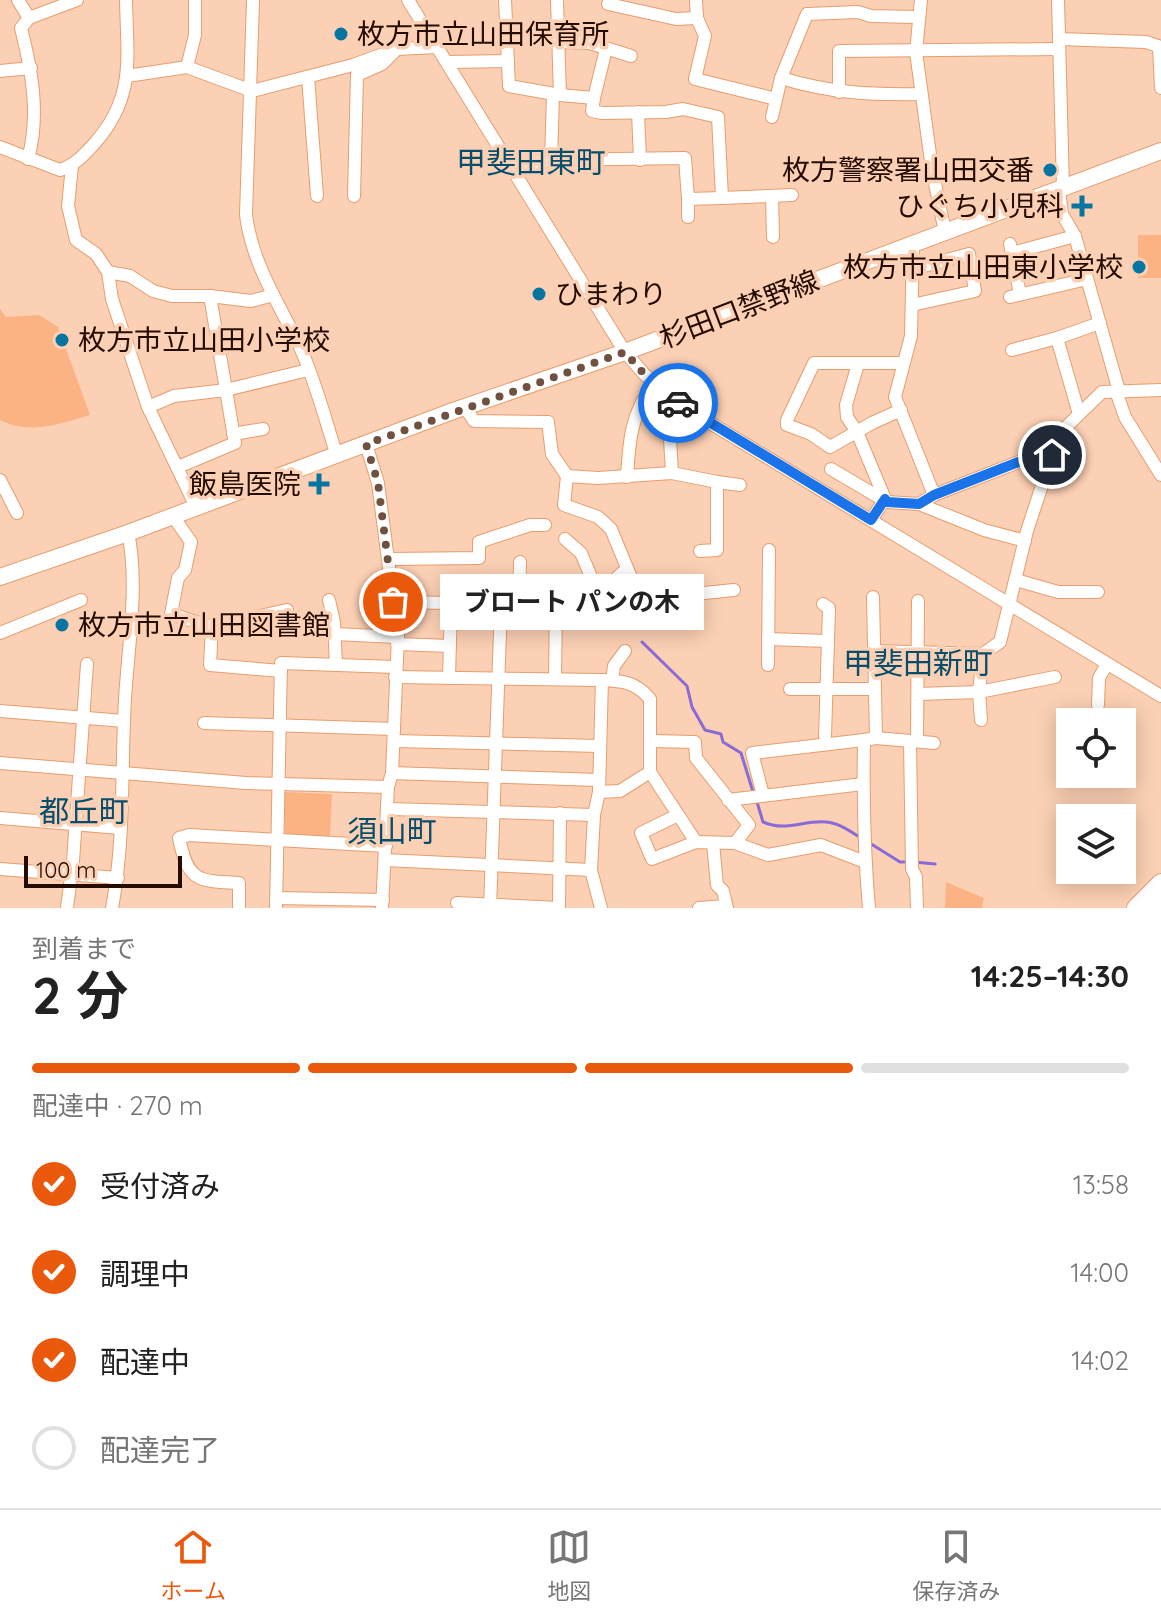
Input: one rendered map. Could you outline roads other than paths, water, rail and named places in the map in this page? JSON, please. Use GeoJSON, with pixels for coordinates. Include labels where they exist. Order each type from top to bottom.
{"type":"FeatureCollection","features":[{"type":"Feature","properties":{"kind":"highway"},"geometry":{"type":"LineString","coordinates":[[1136,908],[1161,883]]}},
{"type":"Feature","properties":{"kind":"highway"},"geometry":{"type":"LineString","coordinates":[[1154,908],[1161,901]]}},
{"type":"Feature","properties":{"kind":"main road","name":"杉田口禁野線"},"geometry":{"type":"LineString","coordinates":[[0,577],[128,533],[465,407],[625,352],[1161,151]]}},
{"type":"Feature","properties":{"kind":"street"},"geometry":{"type":"LineString","coordinates":[[18,0],[29,18]]}},
{"type":"Feature","properties":{"kind":"street"},"geometry":{"type":"LineString","coordinates":[[28,159],[35,134],[31,68],[21,28],[29,18],[77,0]]}},
{"type":"Feature","properties":{"kind":"street"},"geometry":{"type":"LineString","coordinates":[[0,147],[60,170],[72,166],[112,123],[124,95],[127,76],[126,0]]}},
{"type":"Feature","properties":{"kind":"street"},"geometry":{"type":"LineString","coordinates":[[187,67],[195,35],[195,0]]}},
{"type":"Feature","properties":{"kind":"street"},"geometry":{"type":"LineString","coordinates":[[253,0],[246,215],[255,255],[301,348],[337,456]]}},
{"type":"Feature","properties":{"kind":"street"},"geometry":{"type":"LineString","coordinates":[[408,0],[625,352],[654,384],[679,404],[1161,696]]}},
{"type":"Feature","properties":{"kind":"street"},"geometry":{"type":"LineString","coordinates":[[505,0],[509,86],[594,98]]}},
{"type":"Feature","properties":{"kind":"street"},"geometry":{"type":"LineString","coordinates":[[551,160],[558,42],[557,0]]}},
{"type":"Feature","properties":{"kind":"street"},"geometry":{"type":"LineString","coordinates":[[696,0],[697,18],[705,36],[695,79],[776,99]]}},
{"type":"Feature","properties":{"kind":"street"},"geometry":{"type":"LineString","coordinates":[[921,0],[916,52],[945,232]]}},
{"type":"Feature","properties":{"kind":"street"},"geometry":{"type":"LineString","coordinates":[[1058,0],[1062,214],[1075,236],[1125,417],[1161,475]]}},
{"type":"Feature","properties":{"kind":"street"},"geometry":{"type":"LineString","coordinates":[[608,4],[650,9],[676,19],[697,18]]}},
{"type":"Feature","properties":{"kind":"street"},"geometry":{"type":"LineString","coordinates":[[772,117],[781,78],[807,7],[871,16],[917,17]]}},
{"type":"Feature","properties":{"kind":"street"},"geometry":{"type":"LineString","coordinates":[[558,42],[590,43],[631,56]]}},
{"type":"Feature","properties":{"kind":"street"},"geometry":{"type":"LineString","coordinates":[[839,92],[839,51],[916,52],[1146,42],[1160,47],[1161,88]]}},
{"type":"Feature","properties":{"kind":"street"},"geometry":{"type":"LineString","coordinates":[[127,76],[187,67],[252,91],[397,49],[437,47]]}},
{"type":"Feature","properties":{"kind":"street"},"geometry":{"type":"LineString","coordinates":[[354,196],[357,75],[382,64],[397,49]]}},
{"type":"Feature","properties":{"kind":"street"},"geometry":{"type":"LineString","coordinates":[[606,49],[592,111],[683,109],[718,117],[722,198]]}},
{"type":"Feature","properties":{"kind":"street"},"geometry":{"type":"LineString","coordinates":[[447,62],[508,61]]}},
{"type":"Feature","properties":{"kind":"street"},"geometry":{"type":"LineString","coordinates":[[0,71],[31,68]]}},
{"type":"Feature","properties":{"kind":"street"},"geometry":{"type":"LineString","coordinates":[[308,77],[317,196]]}},
{"type":"Feature","properties":{"kind":"street"},"geometry":{"type":"LineString","coordinates":[[781,78],[820,90],[871,95],[921,94]]}},
{"type":"Feature","properties":{"kind":"street"},"geometry":{"type":"LineString","coordinates":[[638,112],[640,160]]}},
{"type":"Feature","properties":{"kind":"street"},"geometry":{"type":"LineString","coordinates":[[510,167],[551,160],[685,158],[688,217]]}},
{"type":"Feature","properties":{"kind":"street"},"geometry":{"type":"LineString","coordinates":[[72,166],[68,206],[76,240],[96,254],[108,272],[112,299],[148,407],[196,507]]}},
{"type":"Feature","properties":{"kind":"street"},"geometry":{"type":"LineString","coordinates":[[688,199],[792,195]]}},
{"type":"Feature","properties":{"kind":"street"},"geometry":{"type":"LineString","coordinates":[[772,196],[773,237]]}},
{"type":"Feature","properties":{"kind":"street"},"geometry":{"type":"LineString","coordinates":[[1075,236],[1011,248],[1015,296],[1087,279]]}},
{"type":"Feature","properties":{"kind":"street"},"geometry":{"type":"LineString","coordinates":[[913,244],[911,336],[895,397],[934,495]]}},
{"type":"Feature","properties":{"kind":"street"},"geometry":{"type":"LineString","coordinates":[[912,305],[975,291],[969,254],[913,269]]}},
{"type":"Feature","properties":{"kind":"street"},"geometry":{"type":"LineString","coordinates":[[108,272],[130,276],[153,291],[172,296],[210,296],[251,301],[273,295]]}},
{"type":"Feature","properties":{"kind":"street"},"geometry":{"type":"LineString","coordinates":[[178,467],[235,443],[210,296]]}},
{"type":"Feature","properties":{"kind":"street"},"geometry":{"type":"LineString","coordinates":[[1012,350],[1100,323]]}},
{"type":"Feature","properties":{"kind":"street"},"geometry":{"type":"LineString","coordinates":[[1057,338],[1079,414]]}},
{"type":"Feature","properties":{"kind":"street"},"geometry":{"type":"LineString","coordinates":[[901,410],[830,447],[811,434],[787,425],[814,363],[903,363]]}},
{"type":"Feature","properties":{"kind":"street"},"geometry":{"type":"LineString","coordinates":[[858,364],[846,405],[847,417],[857,432],[885,499]]}},
{"type":"Feature","properties":{"kind":"street"},"geometry":{"type":"LineString","coordinates":[[148,407],[174,396],[226,390],[308,370]]}},
{"type":"Feature","properties":{"kind":"street"},"geometry":{"type":"LineString","coordinates":[[627,477],[629,446],[640,402],[654,384]]}},
{"type":"Feature","properties":{"kind":"street"},"geometry":{"type":"LineString","coordinates":[[874,651],[983,654],[1000,642],[1025,541],[1053,453],[1064,429],[1102,392],[1161,390]]}},
{"type":"Feature","properties":{"kind":"street"},"geometry":{"type":"LineString","coordinates":[[465,407],[474,421],[548,422],[552,454],[567,476],[564,505],[598,517],[611,529],[637,592],[648,600],[734,590]]}},
{"type":"Feature","properties":{"kind":"street"},"geometry":{"type":"LineString","coordinates":[[669,422],[672,473]]}},
{"type":"Feature","properties":{"kind":"street"},"geometry":{"type":"LineString","coordinates":[[233,434],[263,429]]}},
{"type":"Feature","properties":{"kind":"street"},"geometry":{"type":"LineString","coordinates":[[366,444],[378,483],[397,641],[395,672],[392,773],[388,787],[382,904],[276,903],[281,663],[336,665],[395,672],[449,678],[625,681],[640,687],[650,699],[650,772],[696,842]]}},
{"type":"Feature","properties":{"kind":"street"},"geometry":{"type":"LineString","coordinates":[[919,504],[934,495],[1034,456],[1053,453]]}},
{"type":"Feature","properties":{"kind":"street"},"geometry":{"type":"LineString","coordinates":[[831,469],[887,502],[919,504],[984,530],[1025,541]]}},
{"type":"Feature","properties":{"kind":"street"},"geometry":{"type":"LineString","coordinates":[[567,476],[627,477],[672,473],[740,485]]}},
{"type":"Feature","properties":{"kind":"street"},"geometry":{"type":"LineString","coordinates":[[0,479],[17,513]]}},
{"type":"Feature","properties":{"kind":"street"},"geometry":{"type":"LineString","coordinates":[[700,551],[723,550],[717,482]]}},
{"type":"Feature","properties":{"kind":"street"},"geometry":{"type":"LineString","coordinates":[[871,520],[885,499]]}},
{"type":"Feature","properties":{"kind":"street"},"geometry":{"type":"LineString","coordinates":[[175,515],[191,542],[185,570],[178,578],[171,614],[212,627],[287,610]]}},
{"type":"Feature","properties":{"kind":"street"},"geometry":{"type":"LineString","coordinates":[[389,559],[479,558],[479,542],[530,525],[545,525]]}},
{"type":"Feature","properties":{"kind":"street"},"geometry":{"type":"LineString","coordinates":[[112,908],[118,878],[124,775],[133,560],[128,533]]}},
{"type":"Feature","properties":{"kind":"street"},"geometry":{"type":"LineString","coordinates":[[565,539],[581,553],[598,593],[637,623]]}},
{"type":"Feature","properties":{"kind":"street"},"geometry":{"type":"LineString","coordinates":[[768,665],[769,550]]}},
{"type":"Feature","properties":{"kind":"street"},"geometry":{"type":"LineString","coordinates":[[519,604],[520,562]]}},
{"type":"Feature","properties":{"kind":"street"},"geometry":{"type":"LineString","coordinates":[[474,604],[575,602],[598,593],[627,569]]}},
{"type":"Feature","properties":{"kind":"street"},"geometry":{"type":"LineString","coordinates":[[1016,580],[1058,592],[1098,592]]}},
{"type":"Feature","properties":{"kind":"street"},"geometry":{"type":"LineString","coordinates":[[869,908],[863,784],[875,689],[873,597]]}},
{"type":"Feature","properties":{"kind":"street"},"geometry":{"type":"LineString","coordinates":[[0,633],[81,600]]}},
{"type":"Feature","properties":{"kind":"street"},"geometry":{"type":"LineString","coordinates":[[329,600],[336,665]]}},
{"type":"Feature","properties":{"kind":"street"},"geometry":{"type":"LineString","coordinates":[[917,908],[916,877],[912,863],[918,601]]}},
{"type":"Feature","properties":{"kind":"street"},"geometry":{"type":"LineString","coordinates":[[393,602],[451,603],[449,678]]}},
{"type":"Feature","properties":{"kind":"street"},"geometry":{"type":"LineString","coordinates":[[555,679],[556,604]]}},
{"type":"Feature","properties":{"kind":"street"},"geometry":{"type":"LineString","coordinates":[[823,604],[829,608],[825,736]]}},
{"type":"Feature","properties":{"kind":"street"},"geometry":{"type":"LineString","coordinates":[[490,906],[501,605]]}},
{"type":"Feature","properties":{"kind":"street"},"geometry":{"type":"LineString","coordinates":[[212,627],[210,665],[281,671]]}},
{"type":"Feature","properties":{"kind":"street"},"geometry":{"type":"LineString","coordinates":[[334,634],[450,646]]}},
{"type":"Feature","properties":{"kind":"street"},"geometry":{"type":"LineString","coordinates":[[768,639],[827,641]]}},
{"type":"Feature","properties":{"kind":"street"},"geometry":{"type":"LineString","coordinates":[[601,908],[591,870],[600,746],[607,680],[625,651]]}},
{"type":"Feature","properties":{"kind":"street"},"geometry":{"type":"LineString","coordinates":[[981,720],[979,692],[983,654]]}},
{"type":"Feature","properties":{"kind":"street"},"geometry":{"type":"LineString","coordinates":[[67,908],[87,664]]}},
{"type":"Feature","properties":{"kind":"street"},"geometry":{"type":"LineString","coordinates":[[1098,705],[1099,678],[1107,664]]}},
{"type":"Feature","properties":{"kind":"street"},"geometry":{"type":"LineString","coordinates":[[918,694],[979,692],[1055,677]]}},
{"type":"Feature","properties":{"kind":"street"},"geometry":{"type":"LineString","coordinates":[[790,689],[875,689]]}},
{"type":"Feature","properties":{"kind":"street"},"geometry":{"type":"LineString","coordinates":[[0,711],[124,721]]}},
{"type":"Feature","properties":{"kind":"street"},"geometry":{"type":"LineString","coordinates":[[204,723],[495,743],[600,746]]}},
{"type":"Feature","properties":{"kind":"street"},"geometry":{"type":"LineString","coordinates":[[757,796],[752,753],[870,739],[934,743]]}},
{"type":"Feature","properties":{"kind":"street"},"geometry":{"type":"LineString","coordinates":[[652,741],[695,742],[696,758],[749,825],[735,843]]}},
{"type":"Feature","properties":{"kind":"street"},"geometry":{"type":"LineString","coordinates":[[0,763],[278,785],[388,787]]}},
{"type":"Feature","properties":{"kind":"street"},"geometry":{"type":"LineString","coordinates":[[392,773],[494,776],[599,786],[620,791],[650,772]]}},
{"type":"Feature","properties":{"kind":"street"},"geometry":{"type":"LineString","coordinates":[[728,800],[863,784]]}},
{"type":"Feature","properties":{"kind":"street"},"geometry":{"type":"LineString","coordinates":[[389,809],[594,815]]}},
{"type":"Feature","properties":{"kind":"street"},"geometry":{"type":"LineString","coordinates":[[457,903],[559,908],[560,813]]}},
{"type":"Feature","properties":{"kind":"street"},"geometry":{"type":"LineString","coordinates":[[678,815],[641,833],[652,859],[696,842],[735,843],[768,855],[821,845],[865,862]]}},
{"type":"Feature","properties":{"kind":"street"},"geometry":{"type":"LineString","coordinates":[[0,818],[120,828]]}},
{"type":"Feature","properties":{"kind":"street"},"geometry":{"type":"LineString","coordinates":[[239,908],[239,883],[201,881],[188,870],[179,838],[189,835],[386,846]]}},
{"type":"Feature","properties":{"kind":"street"},"geometry":{"type":"LineString","coordinates":[[699,908],[726,907],[723,891],[717,885],[713,843]]}},
{"type":"Feature","properties":{"kind":"street"},"geometry":{"type":"LineString","coordinates":[[385,860],[591,870]]}},
{"type":"Feature","properties":{"kind":"street"},"geometry":{"type":"LineString","coordinates":[[0,869],[118,878]]}},
{"type":"Feature","properties":{"kind":"waterway"},"geometry":{"type":"LineString","coordinates":[[642,642],[687,686],[692,707],[705,730],[721,734],[723,742],[741,753],[754,795]]}},
{"type":"Feature","properties":{"kind":"waterway"},"geometry":{"type":"LineString","coordinates":[[757,802],[763,822],[771,825],[831,823],[861,838]]}},
{"type":"Feature","properties":{"kind":"waterway"},"geometry":{"type":"LineString","coordinates":[[868,842],[900,862],[906,862]]}},
{"type":"Feature","properties":{"kind":"waterway"},"geometry":{"type":"LineString","coordinates":[[914,862],[935,864]]}},
{"type":"Feature","properties":{"kind":"place","name":"枚方市立山田保育所"},"geometry":{"type":"Point","coordinates":[341,34]}},
{"type":"Feature","properties":{"kind":"place","name":"枚方警察署山田交番"},"geometry":{"type":"Point","coordinates":[1050,170]}},
{"type":"Feature","properties":{"kind":"place","name":"ひぐち小児科"},"geometry":{"type":"Point","coordinates":[1082,206]}},
{"type":"Feature","properties":{"kind":"place","name":"枚方市立山田東小学校"},"geometry":{"type":"Point","coordinates":[1139,267]}},
{"type":"Feature","properties":{"kind":"place","name":"ひまわり"},"geometry":{"type":"Point","coordinates":[539,294]}},
{"type":"Feature","properties":{"kind":"place","name":"枚方市立山田小学校"},"geometry":{"type":"Point","coordinates":[62,340]}},
{"type":"Feature","properties":{"kind":"place","name":"飯島医院"},"geometry":{"type":"Point","coordinates":[319,484]}},
{"type":"Feature","properties":{"kind":"place","name":"ブロート パンの木"},"geometry":{"type":"Point","coordinates":[393,602]}},
{"type":"Feature","properties":{"kind":"place","name":"枚方市立山田図書館"},"geometry":{"type":"Point","coordinates":[62,625]}},
{"type":"Feature","properties":{"kind":"district","name":"甲斐田東町"},"geometry":{"type":"Point","coordinates":[531,163]}},
{"type":"Feature","properties":{"kind":"district","name":"甲斐田新町"},"geometry":{"type":"Point","coordinates":[918,664]}},
{"type":"Feature","properties":{"kind":"district","name":"都丘町"},"geometry":{"type":"Point","coordinates":[84,812]}},
{"type":"Feature","properties":{"kind":"district","name":"須山町"},"geometry":{"type":"Point","coordinates":[392,832]}}]}
